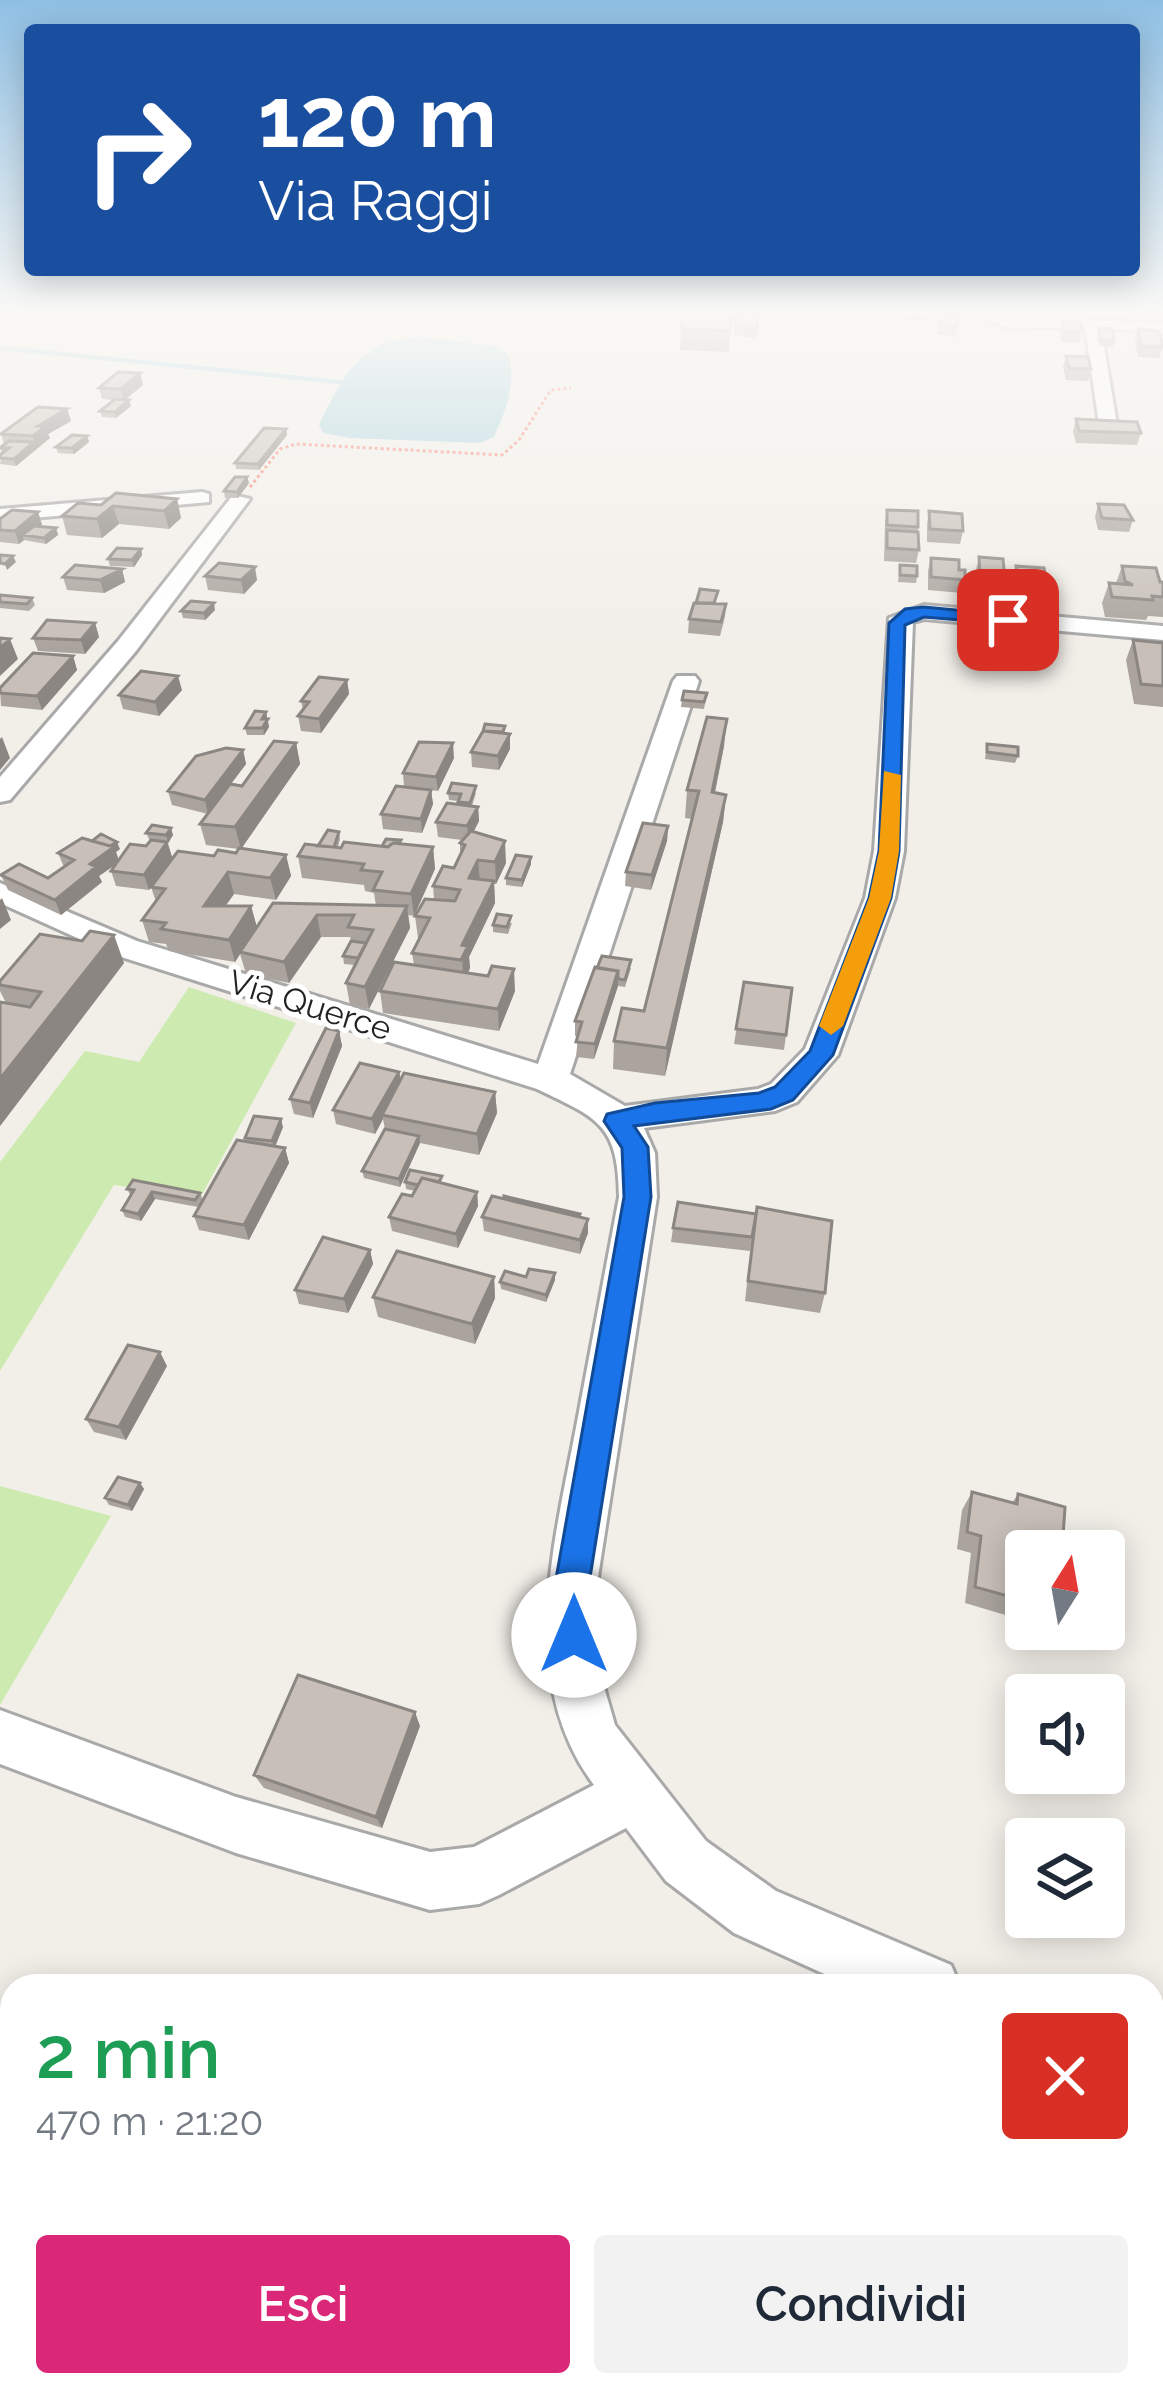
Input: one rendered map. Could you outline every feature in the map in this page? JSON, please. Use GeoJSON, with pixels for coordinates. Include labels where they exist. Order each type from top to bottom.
{"type":"FeatureCollection","features":[{"type":"Feature","properties":{"kind":"street"},"geometry":{"type":"LineString","coordinates":[[1108,426],[1109,430]]}},
{"type":"Feature","properties":{"kind":"street"},"geometry":{"type":"LineString","coordinates":[[0,514],[202,498]]}},
{"type":"Feature","properties":{"kind":"street"},"geometry":{"type":"LineString","coordinates":[[0,794],[182,579],[240,499]]}},
{"type":"Feature","properties":{"kind":"street"},"geometry":{"type":"LineString","coordinates":[[892,1974],[755,1912],[686,1861],[593,1739],[576,1680],[571,1590],[638,1197],[635,1147],[616,1121],[655,1112],[762,1102],[784,1093],[820,1055],[880,898],[889,851],[901,618],[924,612],[1163,632]]}},
{"type":"Feature","properties":{"kind":"street"},"geometry":{"type":"LineString","coordinates":[[550,1080],[686,681]]}},
{"type":"Feature","properties":{"kind":"street","name":"Via Querce"},"geometry":{"type":"LineString","coordinates":[[0,892],[126,949],[550,1080],[582,1095],[616,1121]]}},
{"type":"Feature","properties":{"kind":"street"},"geometry":{"type":"LineString","coordinates":[[0,1737],[236,1825],[430,1881],[479,1875],[632,1796]]}},
{"type":"Feature","properties":{"kind":"path"},"geometry":{"type":"LineString","coordinates":[[240,499],[280,449],[296,444],[502,455],[528,426]]}},
{"type":"Feature","properties":{"kind":"green space"},"geometry":{"type":"Polygon","coordinates":[[[189,987],[296,1023],[200,1198],[114,1185],[0,1371],[0,1162],[85,1051],[139,1062],[189,987]]]}},
{"type":"Feature","properties":{"kind":"green space"},"geometry":{"type":"Polygon","coordinates":[[[0,1486],[111,1516],[0,1705],[0,1486]]]}},
{"type":"Feature","properties":{"kind":"water"},"geometry":{"type":"Polygon","coordinates":[[[319,426],[498,426],[494,437],[480,443],[323,433],[319,426]]]}},
{"type":"Feature","properties":{"kind":"building"},"geometry":{"type":"Polygon","coordinates":[[[12,426],[46,426],[33,436],[1,434],[12,426]]]}},
{"type":"Feature","properties":{"kind":"building"},"geometry":{"type":"Polygon","coordinates":[[[1078,426],[1138,426],[1141,433],[1079,431],[1078,426]]]}},
{"type":"Feature","properties":{"kind":"building"},"geometry":{"type":"Polygon","coordinates":[[[264,428],[286,429],[258,464],[235,463],[264,428]]]}},
{"type":"Feature","properties":{"kind":"building"},"geometry":{"type":"Polygon","coordinates":[[[72,435],[87,436],[72,448],[56,447],[72,435]]]}},
{"type":"Feature","properties":{"kind":"building"},"geometry":{"type":"Polygon","coordinates":[[[9,441],[34,442],[14,459],[0,458],[9,448],[0,448],[9,441]]]}},
{"type":"Feature","properties":{"kind":"building"},"geometry":{"type":"Polygon","coordinates":[[[235,477],[247,477],[237,492],[224,491],[235,477]]]}},
{"type":"Feature","properties":{"kind":"building"},"geometry":{"type":"Polygon","coordinates":[[[116,493],[177,499],[164,511],[113,506],[97,519],[62,516],[78,503],[101,505],[116,493]]]}},
{"type":"Feature","properties":{"kind":"building"},"geometry":{"type":"Polygon","coordinates":[[[1098,504],[1124,505],[1133,520],[1102,518],[1098,504]]]}},
{"type":"Feature","properties":{"kind":"building"},"geometry":{"type":"Polygon","coordinates":[[[12,510],[38,512],[15,531],[0,530],[0,519],[12,510]]]}},
{"type":"Feature","properties":{"kind":"building"},"geometry":{"type":"Polygon","coordinates":[[[887,510],[918,511],[918,527],[887,525],[887,510]]]}},
{"type":"Feature","properties":{"kind":"building"},"geometry":{"type":"Polygon","coordinates":[[[929,511],[962,514],[963,531],[930,529],[929,511]]]}},
{"type":"Feature","properties":{"kind":"building"},"geometry":{"type":"Polygon","coordinates":[[[34,526],[56,528],[44,538],[22,535],[34,526]]]}},
{"type":"Feature","properties":{"kind":"building"},"geometry":{"type":"Polygon","coordinates":[[[887,530],[918,532],[919,550],[887,548],[887,530]]]}},
{"type":"Feature","properties":{"kind":"building"},"geometry":{"type":"Polygon","coordinates":[[[117,548],[141,549],[132,560],[108,559],[117,548]]]}},
{"type":"Feature","properties":{"kind":"building"},"geometry":{"type":"Polygon","coordinates":[[[979,557],[1003,559],[1005,579],[980,577],[979,557]]]}},
{"type":"Feature","properties":{"kind":"building"},"geometry":{"type":"Polygon","coordinates":[[[931,558],[959,560],[965,580],[931,577],[931,558]]]}},
{"type":"Feature","properties":{"kind":"building"},"geometry":{"type":"Polygon","coordinates":[[[219,563],[255,567],[241,580],[205,576],[219,563]]]}},
{"type":"Feature","properties":{"kind":"building"},"geometry":{"type":"Polygon","coordinates":[[[75,565],[122,569],[100,580],[63,577],[75,565]]]}},
{"type":"Feature","properties":{"kind":"building"},"geometry":{"type":"Polygon","coordinates":[[[900,565],[917,566],[917,576],[900,575],[900,565]]]}},
{"type":"Feature","properties":{"kind":"building"},"geometry":{"type":"Polygon","coordinates":[[[1016,566],[1044,568],[1047,585],[1018,583],[1016,566]]]}},
{"type":"Feature","properties":{"kind":"building"},"geometry":{"type":"Polygon","coordinates":[[[1122,566],[1156,568],[1163,597],[1112,597],[1109,583],[1133,585],[1125,581],[1122,566]]]}},
{"type":"Feature","properties":{"kind":"building"},"geometry":{"type":"Polygon","coordinates":[[[700,589],[718,591],[714,603],[696,603],[700,589]]]}},
{"type":"Feature","properties":{"kind":"building"},"geometry":{"type":"Polygon","coordinates":[[[0,595],[32,598],[27,604],[0,602],[0,595]]]}},
{"type":"Feature","properties":{"kind":"building"},"geometry":{"type":"Polygon","coordinates":[[[191,601],[214,603],[204,613],[181,611],[191,601]]]}},
{"type":"Feature","properties":{"kind":"building"},"geometry":{"type":"Polygon","coordinates":[[[694,603],[726,604],[721,622],[689,619],[694,603]]]}},
{"type":"Feature","properties":{"kind":"building"},"geometry":{"type":"Polygon","coordinates":[[[47,620],[95,623],[81,640],[33,638],[47,620]]]}},
{"type":"Feature","properties":{"kind":"building"},"geometry":{"type":"Polygon","coordinates":[[[1133,640],[1163,643],[1163,686],[1141,684],[1133,640]]]}},
{"type":"Feature","properties":{"kind":"building"},"geometry":{"type":"Polygon","coordinates":[[[33,653],[73,656],[37,696],[0,693],[0,688],[33,653]]]}},
{"type":"Feature","properties":{"kind":"building"},"geometry":{"type":"Polygon","coordinates":[[[141,671],[178,676],[155,702],[119,695],[141,671]]]}},
{"type":"Feature","properties":{"kind":"building"},"geometry":{"type":"Polygon","coordinates":[[[319,677],[347,680],[319,719],[298,716],[309,702],[301,701],[319,677]]]}},
{"type":"Feature","properties":{"kind":"building"},"geometry":{"type":"Polygon","coordinates":[[[684,691],[707,693],[704,702],[682,700],[684,691]]]}},
{"type":"Feature","properties":{"kind":"building"},"geometry":{"type":"Polygon","coordinates":[[[255,711],[266,712],[262,719],[268,719],[262,728],[245,728],[255,711]]]}},
{"type":"Feature","properties":{"kind":"building"},"geometry":{"type":"Polygon","coordinates":[[[707,717],[727,719],[712,792],[726,795],[667,1048],[614,1041],[622,1008],[644,1011],[699,791],[687,790],[707,717]]]}},
{"type":"Feature","properties":{"kind":"building"},"geometry":{"type":"Polygon","coordinates":[[[485,724],[505,726],[503,732],[483,731],[485,724]]]}},
{"type":"Feature","properties":{"kind":"building"},"geometry":{"type":"Polygon","coordinates":[[[483,731],[510,734],[498,756],[471,752],[483,731]]]}},
{"type":"Feature","properties":{"kind":"building"},"geometry":{"type":"Polygon","coordinates":[[[274,741],[296,743],[235,827],[200,824],[230,784],[242,786],[274,741]]]}},
{"type":"Feature","properties":{"kind":"building"},"geometry":{"type":"Polygon","coordinates":[[[419,742],[453,743],[436,777],[403,773],[419,742]]]}},
{"type":"Feature","properties":{"kind":"building"},"geometry":{"type":"Polygon","coordinates":[[[987,744],[1018,747],[1018,756],[987,752],[987,744]]]}},
{"type":"Feature","properties":{"kind":"building"},"geometry":{"type":"Polygon","coordinates":[[[226,748],[243,750],[205,800],[168,791],[196,756],[226,748]]]}},
{"type":"Feature","properties":{"kind":"building"},"geometry":{"type":"Polygon","coordinates":[[[452,783],[476,786],[470,803],[458,802],[461,794],[448,793],[452,783]]]}},
{"type":"Feature","properties":{"kind":"building"},"geometry":{"type":"Polygon","coordinates":[[[396,786],[431,790],[421,819],[381,814],[396,786]]]}},
{"type":"Feature","properties":{"kind":"building"},"geometry":{"type":"Polygon","coordinates":[[[447,803],[478,807],[467,826],[436,822],[447,803]]]}},
{"type":"Feature","properties":{"kind":"building"},"geometry":{"type":"Polygon","coordinates":[[[643,823],[668,826],[652,875],[626,872],[643,823]]]}},
{"type":"Feature","properties":{"kind":"building"},"geometry":{"type":"Polygon","coordinates":[[[152,825],[171,828],[166,835],[146,833],[152,825]]]}},
{"type":"Feature","properties":{"kind":"building"},"geometry":{"type":"Polygon","coordinates":[[[328,830],[339,832],[334,847],[318,846],[328,830]]]}},
{"type":"Feature","properties":{"kind":"building"},"geometry":{"type":"Polygon","coordinates":[[[471,831],[505,841],[495,862],[478,860],[469,878],[494,881],[462,945],[468,946],[461,960],[412,953],[430,918],[415,916],[425,899],[455,901],[460,890],[433,886],[443,866],[454,868],[465,845],[460,843],[471,831]]]}},
{"type":"Feature","properties":{"kind":"building"},"geometry":{"type":"Polygon","coordinates":[[[101,834],[117,842],[110,846],[92,841],[101,834]]]}},
{"type":"Feature","properties":{"kind":"building"},"geometry":{"type":"Polygon","coordinates":[[[82,838],[114,847],[55,900],[1,875],[19,864],[48,878],[74,860],[58,853],[82,838]]]}},
{"type":"Feature","properties":{"kind":"building"},"geometry":{"type":"Polygon","coordinates":[[[151,840],[167,842],[144,875],[111,871],[130,844],[146,846],[151,840]]]}},
{"type":"Feature","properties":{"kind":"building"},"geometry":{"type":"Polygon","coordinates":[[[344,842],[433,847],[411,894],[373,890],[382,872],[361,870],[364,864],[298,856],[305,844],[341,848],[344,842]]]}},
{"type":"Feature","properties":{"kind":"building"},"geometry":{"type":"Polygon","coordinates":[[[239,848],[286,855],[270,878],[228,872],[204,906],[251,906],[229,940],[161,929],[166,923],[142,920],[165,889],[151,887],[178,851],[214,856],[218,850],[236,853],[239,848]]]}},
{"type":"Feature","properties":{"kind":"building"},"geometry":{"type":"Polygon","coordinates":[[[516,855],[531,857],[522,880],[506,878],[516,855]]]}},
{"type":"Feature","properties":{"kind":"building"},"geometry":{"type":"Polygon","coordinates":[[[273,903],[407,906],[365,987],[346,983],[373,930],[348,927],[354,915],[317,915],[284,962],[240,952],[273,903]]]}},
{"type":"Feature","properties":{"kind":"building"},"geometry":{"type":"Polygon","coordinates":[[[497,914],[511,916],[507,927],[493,925],[497,914]]]}},
{"type":"Feature","properties":{"kind":"building"},"geometry":{"type":"Polygon","coordinates":[[[90,931],[114,935],[0,1079],[0,1002],[30,1007],[41,992],[0,985],[0,981],[40,934],[82,941],[90,931]]]}},
{"type":"Feature","properties":{"kind":"building"},"geometry":{"type":"Polygon","coordinates":[[[351,941],[366,943],[358,958],[343,956],[351,941]]]}},
{"type":"Feature","properties":{"kind":"building"},"geometry":{"type":"Polygon","coordinates":[[[602,956],[631,960],[625,980],[618,979],[618,971],[597,968],[602,956]]]}},
{"type":"Feature","properties":{"kind":"building"},"geometry":{"type":"Polygon","coordinates":[[[394,962],[488,976],[492,966],[514,969],[498,1009],[380,991],[394,962]]]}},
{"type":"Feature","properties":{"kind":"building"},"geometry":{"type":"Polygon","coordinates":[[[595,967],[618,971],[595,1044],[576,1042],[582,1022],[575,1021],[595,967]]]}},
{"type":"Feature","properties":{"kind":"building"},"geometry":{"type":"Polygon","coordinates":[[[744,982],[792,988],[786,1035],[736,1029],[744,982]]]}},
{"type":"Feature","properties":{"kind":"building"},"geometry":{"type":"Polygon","coordinates":[[[326,1028],[339,1031],[310,1103],[290,1099],[326,1028]]]}},
{"type":"Feature","properties":{"kind":"building"},"geometry":{"type":"Polygon","coordinates":[[[360,1063],[399,1072],[372,1119],[333,1110],[360,1063]]]}},
{"type":"Feature","properties":{"kind":"building"},"geometry":{"type":"Polygon","coordinates":[[[404,1073],[495,1092],[477,1134],[382,1115],[404,1073]]]}},
{"type":"Feature","properties":{"kind":"building"},"geometry":{"type":"Polygon","coordinates":[[[254,1116],[281,1119],[272,1141],[245,1138],[254,1116]]]}},
{"type":"Feature","properties":{"kind":"building"},"geometry":{"type":"Polygon","coordinates":[[[385,1129],[419,1136],[399,1179],[362,1171],[385,1129]]]}},
{"type":"Feature","properties":{"kind":"building"},"geometry":{"type":"Polygon","coordinates":[[[237,1140],[285,1148],[244,1225],[194,1216],[237,1140]]]}},
{"type":"Feature","properties":{"kind":"building"},"geometry":{"type":"Polygon","coordinates":[[[410,1170],[442,1176],[439,1182],[422,1178],[418,1185],[405,1182],[410,1170]]]}},
{"type":"Feature","properties":{"kind":"building"},"geometry":{"type":"Polygon","coordinates":[[[422,1178],[477,1192],[456,1234],[389,1217],[402,1194],[412,1196],[422,1178]]]}},
{"type":"Feature","properties":{"kind":"building"},"geometry":{"type":"Polygon","coordinates":[[[133,1180],[200,1193],[195,1200],[152,1192],[138,1214],[122,1210],[134,1190],[127,1189],[133,1180]]]}},
{"type":"Feature","properties":{"kind":"building"},"geometry":{"type":"Polygon","coordinates":[[[492,1196],[588,1219],[580,1240],[482,1217],[492,1196]]]}},
{"type":"Feature","properties":{"kind":"building"},"geometry":{"type":"Polygon","coordinates":[[[504,1196],[580,1214],[579,1216],[504,1196]]]}},
{"type":"Feature","properties":{"kind":"building"},"geometry":{"type":"Polygon","coordinates":[[[678,1202],[756,1214],[752,1237],[673,1228],[678,1202]]]}},
{"type":"Feature","properties":{"kind":"building"},"geometry":{"type":"Polygon","coordinates":[[[757,1207],[832,1221],[825,1293],[748,1281],[757,1207]]]}},
{"type":"Feature","properties":{"kind":"building"},"geometry":{"type":"Polygon","coordinates":[[[323,1237],[370,1250],[344,1299],[295,1290],[323,1237]]]}},
{"type":"Feature","properties":{"kind":"building"},"geometry":{"type":"Polygon","coordinates":[[[397,1251],[494,1277],[472,1324],[373,1297],[397,1251]]]}},
{"type":"Feature","properties":{"kind":"building"},"geometry":{"type":"Polygon","coordinates":[[[529,1269],[555,1273],[546,1295],[500,1282],[505,1271],[526,1277],[529,1269]]]}},
{"type":"Feature","properties":{"kind":"building"},"geometry":{"type":"Polygon","coordinates":[[[128,1345],[160,1352],[119,1427],[86,1419],[128,1345]]]}},
{"type":"Feature","properties":{"kind":"building"},"geometry":{"type":"Polygon","coordinates":[[[118,1477],[140,1483],[128,1505],[105,1498],[118,1477]]]}},
{"type":"Feature","properties":{"kind":"building"},"geometry":{"type":"Polygon","coordinates":[[[972,1492],[1017,1504],[1018,1494],[1065,1507],[1063,1530],[1005,1530],[1005,1595],[975,1587],[981,1536],[967,1532],[972,1492]]]}},
{"type":"Feature","properties":{"kind":"building"},"geometry":{"type":"Polygon","coordinates":[[[298,1675],[415,1712],[376,1817],[254,1775],[298,1675]]]}},
{"type":"Feature","properties":{"kind":"slow traffic"},"geometry":{"type":"LineString","coordinates":[[831,1026],[880,898],[889,851],[891,775]]}},
{"type":"Feature","properties":{"kind":"route"},"geometry":{"type":"LineString","coordinates":[[574,1635],[571,1590],[638,1197],[635,1147],[616,1121],[655,1112],[762,1102],[784,1093],[820,1055],[880,898],[889,851],[897,623],[910,613],[924,612],[1008,620]]}}]}
